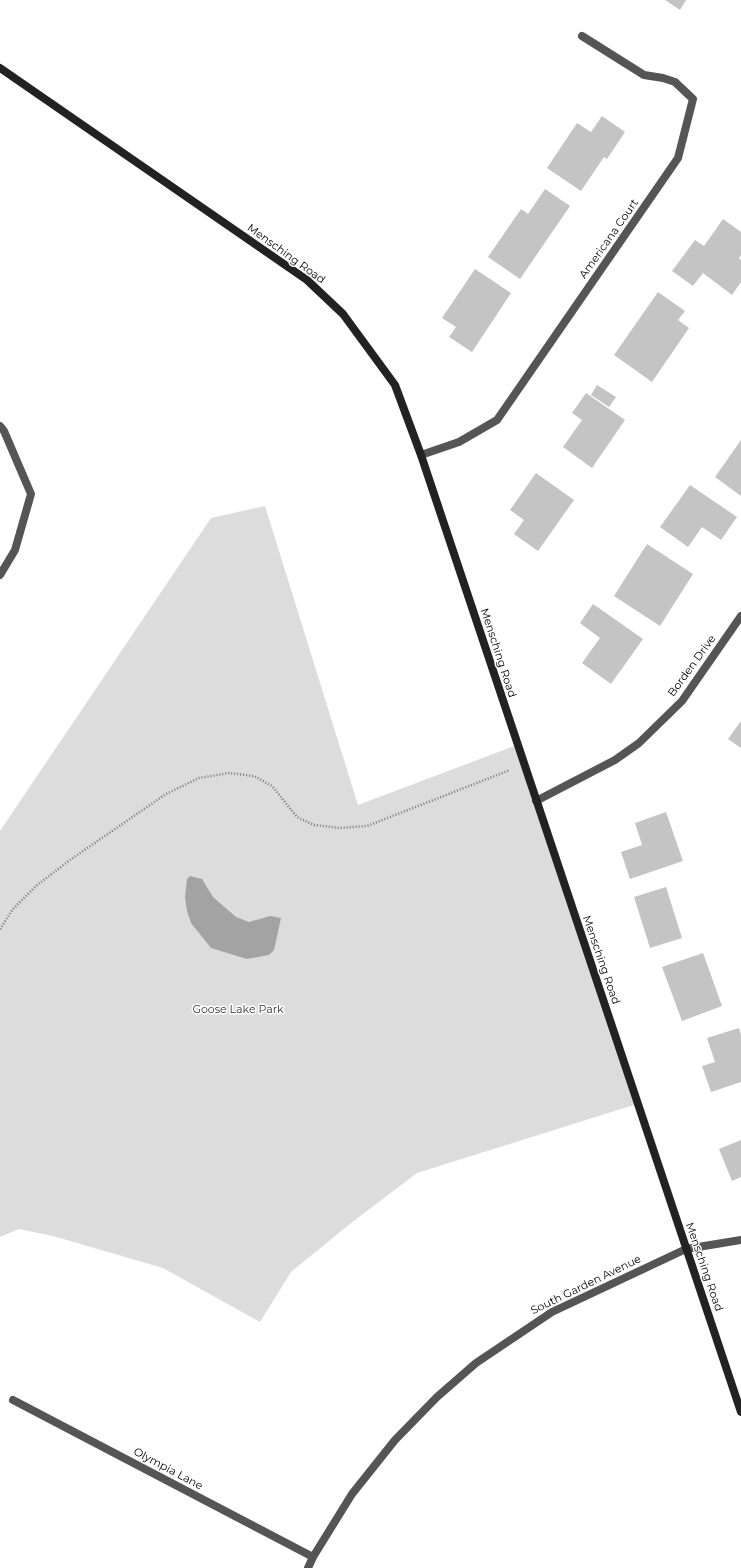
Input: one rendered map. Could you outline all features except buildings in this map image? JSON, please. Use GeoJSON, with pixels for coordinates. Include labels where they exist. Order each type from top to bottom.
{"type":"FeatureCollection","features":[{"type":"Feature","properties":{"kind":"street","name":"Americana Court"},"geometry":{"type":"LineString","coordinates":[[421,455],[459,442],[497,420],[678,158],[693,99],[675,82],[663,78],[644,75],[582,36]]}},
{"type":"Feature","properties":{"kind":"street","name":"Mensching Road"},"geometry":{"type":"LineString","coordinates":[[0,68],[307,280],[343,314],[395,385],[421,455],[741,1412]]}},
{"type":"Feature","properties":{"kind":"street"},"geometry":{"type":"LineString","coordinates":[[0,426],[4,431],[31,494],[15,550],[0,575]]}},
{"type":"Feature","properties":{"kind":"street","name":"Borden Drive"},"geometry":{"type":"LineString","coordinates":[[536,802],[615,760],[639,743],[682,701],[741,616]]}},
{"type":"Feature","properties":{"kind":"street","name":"South Garden Avenue"},"geometry":{"type":"LineString","coordinates":[[308,1568],[313,1557],[352,1494],[395,1440],[437,1396],[476,1362],[552,1312],[686,1249],[741,1240]]}},
{"type":"Feature","properties":{"kind":"street","name":"Olympia Lane"},"geometry":{"type":"LineString","coordinates":[[13,1400],[313,1557]]}},
{"type":"Feature","properties":{"kind":"path"},"geometry":{"type":"LineString","coordinates":[[0,929],[13,909],[36,886],[70,860],[166,794],[199,778],[229,773],[254,776],[272,786],[297,817],[314,825],[340,828],[367,826],[524,764]]}},
{"type":"Feature","properties":{"kind":"green space","name":"Goose Lake Park"},"geometry":{"type":"Polygon","coordinates":[[[265,506],[358,805],[517,745],[637,1104],[417,1173],[351,1223],[291,1272],[260,1322],[163,1268],[53,1236],[19,1229],[0,1237],[0,831],[211,518],[265,506]]]}},
{"type":"Feature","properties":{"kind":"shaded area"},"geometry":{"type":"Polygon","coordinates":[[[190,876],[202,879],[213,897],[236,917],[249,922],[270,916],[281,918],[274,950],[269,955],[247,959],[211,948],[191,923],[187,911],[185,898],[187,879],[190,876]]]}}]}
